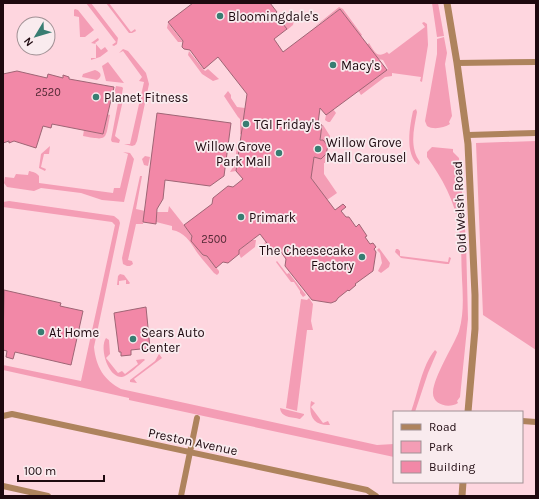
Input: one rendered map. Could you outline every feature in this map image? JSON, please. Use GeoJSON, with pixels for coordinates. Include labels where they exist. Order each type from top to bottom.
{"type":"FeatureCollection","features":[{"type":"Feature","properties":{"kind":"street","name":"Old Welsh Road"},"geometry":{"type":"LineString","coordinates":[[447,3],[468,135],[476,296],[475,328],[468,411]]}},
{"type":"Feature","properties":{"kind":"street"},"geometry":{"type":"LineString","coordinates":[[457,63],[536,62]]}},
{"type":"Feature","properties":{"kind":"street"},"geometry":{"type":"LineString","coordinates":[[468,135],[536,133]]}},
{"type":"Feature","properties":{"kind":"street","name":"Preston Avenue"},"geometry":{"type":"LineString","coordinates":[[3,416],[12,414],[190,451],[367,490],[376,496]]}},
{"type":"Feature","properties":{"kind":"street"},"geometry":{"type":"LineString","coordinates":[[181,496],[197,418]]}},
{"type":"Feature","properties":{"kind":"street"},"geometry":{"type":"LineString","coordinates":[[523,421],[536,422]]}},
{"type":"Feature","properties":{"kind":"street"},"geometry":{"type":"LineString","coordinates":[[462,496],[463,483]]}},
{"type":"Feature","properties":{"kind":"street"},"geometry":{"type":"LineString","coordinates":[[3,486],[48,496]]}},
{"type":"Feature","properties":{"kind":"green space"},"geometry":{"type":"Polygon","coordinates":[[[86,3],[91,3],[118,38],[117,44],[114,46],[112,45],[116,42],[86,3]]]}},
{"type":"Feature","properties":{"kind":"green space"},"geometry":{"type":"Polygon","coordinates":[[[106,3],[109,3],[131,32],[135,29],[136,31],[129,33],[106,3]]]}},
{"type":"Feature","properties":{"kind":"green space"},"geometry":{"type":"Polygon","coordinates":[[[432,3],[438,3],[444,36],[437,37],[432,3]]]}},
{"type":"Feature","properties":{"kind":"green space"},"geometry":{"type":"Polygon","coordinates":[[[339,7],[343,9],[362,35],[361,36],[340,9],[313,28],[339,7]]]}},
{"type":"Feature","properties":{"kind":"green space"},"geometry":{"type":"Polygon","coordinates":[[[75,9],[78,10],[94,30],[85,37],[80,37],[79,17],[74,16],[75,9]]]}},
{"type":"Feature","properties":{"kind":"green space"},"geometry":{"type":"Polygon","coordinates":[[[290,16],[294,20],[293,25],[287,30],[282,22],[290,16]]]}},
{"type":"Feature","properties":{"kind":"green space"},"geometry":{"type":"Polygon","coordinates":[[[424,22],[427,24],[428,45],[422,82],[420,81],[421,77],[392,73],[392,76],[385,77],[361,95],[358,90],[388,69],[383,60],[378,59],[367,45],[369,43],[378,54],[381,55],[387,52],[389,54],[425,27],[422,23],[424,22]]]}},
{"type":"Feature","properties":{"kind":"green space"},"geometry":{"type":"Polygon","coordinates":[[[168,23],[183,42],[178,42],[167,28],[168,23]]]}},
{"type":"Feature","properties":{"kind":"green space"},"geometry":{"type":"Polygon","coordinates":[[[444,37],[447,53],[445,64],[452,116],[449,122],[450,124],[432,128],[427,126],[425,121],[437,54],[437,39],[444,37]]]}},
{"type":"Feature","properties":{"kind":"green space"},"geometry":{"type":"Polygon","coordinates":[[[98,38],[99,40],[95,43],[96,44],[91,43],[98,38]]]}},
{"type":"Feature","properties":{"kind":"green space"},"geometry":{"type":"Polygon","coordinates":[[[96,44],[101,50],[105,47],[108,51],[100,57],[91,60],[91,58],[96,58],[96,44]]]}},
{"type":"Feature","properties":{"kind":"green space"},"geometry":{"type":"Polygon","coordinates":[[[123,49],[128,51],[146,73],[149,84],[137,141],[135,145],[132,146],[124,144],[130,144],[144,82],[139,81],[142,77],[123,51],[119,53],[123,49]]]}},
{"type":"Feature","properties":{"kind":"green space"},"geometry":{"type":"Polygon","coordinates":[[[189,51],[205,71],[208,69],[219,79],[213,81],[202,74],[188,55],[189,51]]]}},
{"type":"Feature","properties":{"kind":"green space"},"geometry":{"type":"Polygon","coordinates":[[[108,62],[124,83],[106,81],[102,66],[108,62]]]}},
{"type":"Feature","properties":{"kind":"green space"},"geometry":{"type":"Polygon","coordinates":[[[95,70],[100,74],[100,77],[97,80],[82,77],[83,74],[95,70]]]}},
{"type":"Feature","properties":{"kind":"green space"},"geometry":{"type":"Polygon","coordinates":[[[116,86],[123,88],[121,99],[123,100],[115,136],[120,140],[119,143],[112,142],[111,140],[118,103],[118,99],[113,98],[116,86]]]}},
{"type":"Feature","properties":{"kind":"green space"},"geometry":{"type":"Polygon","coordinates":[[[228,91],[237,107],[245,108],[242,135],[240,134],[240,119],[224,96],[228,91]]]}},
{"type":"Feature","properties":{"kind":"green space"},"geometry":{"type":"Polygon","coordinates":[[[333,109],[336,113],[330,122],[328,122],[325,120],[326,115],[333,109]]]}},
{"type":"Feature","properties":{"kind":"green space"},"geometry":{"type":"Polygon","coordinates":[[[416,109],[417,112],[413,144],[414,150],[420,162],[419,165],[411,154],[409,140],[413,111],[416,109]]]}},
{"type":"Feature","properties":{"kind":"green space"},"geometry":{"type":"Polygon","coordinates":[[[107,114],[110,115],[104,137],[97,138],[83,136],[84,130],[103,134],[107,114]]]}},
{"type":"Feature","properties":{"kind":"green space"},"geometry":{"type":"Polygon","coordinates":[[[323,125],[330,136],[329,141],[325,143],[320,138],[323,125]]]}},
{"type":"Feature","properties":{"kind":"green space"},"geometry":{"type":"Polygon","coordinates":[[[241,141],[236,171],[230,172],[235,164],[237,144],[241,141]]]}},
{"type":"Feature","properties":{"kind":"green space"},"geometry":{"type":"Polygon","coordinates":[[[536,141],[536,350],[483,315],[476,143],[536,141]]]}},
{"type":"Feature","properties":{"kind":"green space"},"geometry":{"type":"Polygon","coordinates":[[[50,146],[49,154],[44,154],[41,167],[46,169],[45,171],[39,168],[41,154],[50,146]]]}},
{"type":"Feature","properties":{"kind":"green space"},"geometry":{"type":"Polygon","coordinates":[[[432,147],[453,149],[453,152],[459,158],[466,241],[468,319],[460,397],[457,401],[458,403],[450,406],[438,403],[433,396],[433,392],[434,385],[461,325],[463,298],[461,241],[457,218],[451,199],[438,173],[427,157],[427,152],[432,147]]]}},
{"type":"Feature","properties":{"kind":"green space"},"geometry":{"type":"Polygon","coordinates":[[[123,152],[130,153],[134,159],[124,202],[102,200],[81,193],[41,188],[34,191],[7,187],[4,183],[5,177],[14,178],[16,174],[28,175],[29,171],[36,173],[39,176],[39,183],[113,193],[114,188],[120,188],[128,154],[123,152]]]}},
{"type":"Feature","properties":{"kind":"green space"},"geometry":{"type":"Polygon","coordinates":[[[326,154],[324,174],[337,193],[327,200],[311,178],[312,157],[321,158],[326,154]]]}},
{"type":"Feature","properties":{"kind":"green space"},"geometry":{"type":"Polygon","coordinates":[[[145,156],[150,157],[148,166],[144,165],[142,159],[145,156]]]}},
{"type":"Feature","properties":{"kind":"green space"},"geometry":{"type":"Polygon","coordinates":[[[140,176],[142,176],[136,209],[145,211],[143,224],[136,224],[128,260],[132,261],[133,264],[127,266],[123,264],[122,258],[140,176]]]}},
{"type":"Feature","properties":{"kind":"green space"},"geometry":{"type":"Polygon","coordinates":[[[9,201],[114,216],[119,220],[120,223],[94,347],[97,361],[102,372],[110,381],[121,389],[377,445],[393,444],[393,457],[129,400],[129,398],[3,370],[3,365],[81,381],[115,225],[112,222],[3,207],[3,202],[9,201]]]}},
{"type":"Feature","properties":{"kind":"green space"},"geometry":{"type":"Polygon","coordinates":[[[169,206],[192,236],[195,245],[199,251],[202,252],[202,255],[207,256],[219,271],[217,275],[196,251],[189,240],[180,233],[172,230],[172,226],[156,222],[157,212],[168,212],[169,206]]]}},
{"type":"Feature","properties":{"kind":"green space"},"geometry":{"type":"Polygon","coordinates":[[[252,240],[256,240],[255,247],[241,258],[239,250],[252,240]]]}},
{"type":"Feature","properties":{"kind":"green space"},"geometry":{"type":"Polygon","coordinates":[[[265,241],[274,252],[271,256],[264,247],[265,241]]]}},
{"type":"Feature","properties":{"kind":"green space"},"geometry":{"type":"Polygon","coordinates":[[[379,248],[390,263],[389,267],[381,273],[378,271],[382,263],[380,253],[377,250],[379,248]]]}},
{"type":"Feature","properties":{"kind":"green space"},"geometry":{"type":"Polygon","coordinates":[[[396,249],[400,251],[400,256],[448,262],[449,257],[451,258],[449,264],[446,264],[401,258],[395,252],[396,249]]]}},
{"type":"Feature","properties":{"kind":"green space"},"geometry":{"type":"Polygon","coordinates":[[[277,261],[287,274],[289,273],[306,295],[303,297],[294,282],[291,282],[276,262],[277,261]]]}},
{"type":"Feature","properties":{"kind":"green space"},"geometry":{"type":"Polygon","coordinates":[[[120,274],[124,275],[130,283],[129,284],[126,284],[126,280],[119,281],[119,285],[117,285],[118,276],[120,274]]]}},
{"type":"Feature","properties":{"kind":"green space"},"geometry":{"type":"Polygon","coordinates":[[[309,298],[313,304],[311,321],[313,330],[307,330],[297,411],[286,408],[301,299],[307,300],[309,298]]]}},
{"type":"Feature","properties":{"kind":"green space"},"geometry":{"type":"Polygon","coordinates":[[[106,338],[109,340],[110,354],[106,358],[118,373],[122,371],[125,374],[138,364],[136,360],[145,360],[134,370],[122,377],[117,376],[109,368],[106,362],[104,355],[104,343],[106,338]]]}},
{"type":"Feature","properties":{"kind":"green space"},"geometry":{"type":"Polygon","coordinates":[[[435,350],[437,352],[428,373],[415,411],[411,411],[424,371],[435,350]]]}},
{"type":"Feature","properties":{"kind":"green space"},"geometry":{"type":"Polygon","coordinates":[[[159,354],[162,358],[134,379],[137,383],[130,382],[130,380],[155,361],[159,354]]]}},
{"type":"Feature","properties":{"kind":"green space"},"geometry":{"type":"Polygon","coordinates":[[[311,401],[315,403],[311,407],[323,423],[328,421],[330,425],[320,424],[313,419],[310,411],[311,401]]]}},
{"type":"Feature","properties":{"kind":"green space"},"geometry":{"type":"Polygon","coordinates":[[[280,408],[304,415],[300,419],[287,416],[282,414],[280,408]]]}},
{"type":"Feature","properties":{"kind":"building","name":"Willow Grove Park Mall"},"geometry":{"type":"Polygon","coordinates":[[[193,3],[270,3],[277,12],[275,14],[287,29],[274,39],[283,52],[340,9],[387,70],[326,115],[320,108],[318,123],[322,125],[320,140],[323,140],[328,146],[326,154],[321,159],[314,157],[311,178],[335,210],[343,204],[346,207],[341,211],[346,217],[349,217],[356,227],[359,224],[367,236],[365,237],[370,244],[373,243],[376,247],[374,249],[376,252],[373,271],[355,284],[356,285],[336,301],[331,303],[312,300],[285,266],[286,259],[281,252],[276,255],[260,234],[239,250],[239,254],[228,263],[223,262],[216,268],[207,256],[203,255],[191,241],[192,236],[184,225],[212,204],[213,198],[228,186],[233,187],[243,179],[236,171],[247,94],[218,57],[204,69],[190,50],[182,47],[183,41],[168,22],[193,3]]]}},
{"type":"Feature","properties":{"kind":"building"},"geometry":{"type":"Polygon","coordinates":[[[17,71],[47,78],[48,74],[63,78],[63,75],[69,77],[69,79],[114,87],[103,134],[52,124],[51,128],[43,126],[36,148],[14,141],[3,143],[3,74],[17,71]]]}},
{"type":"Feature","properties":{"kind":"building"},"geometry":{"type":"Polygon","coordinates":[[[157,113],[231,123],[224,176],[210,186],[165,180],[163,199],[157,209],[156,224],[143,222],[157,113]]]}},
{"type":"Feature","properties":{"kind":"building","name":"At Home"},"geometry":{"type":"Polygon","coordinates":[[[4,290],[61,303],[60,306],[83,311],[71,365],[15,352],[13,359],[6,357],[7,351],[3,350],[4,290]]]}},
{"type":"Feature","properties":{"kind":"building","name":"Sears Auto Center"},"geometry":{"type":"Polygon","coordinates":[[[146,307],[150,348],[131,350],[131,355],[121,356],[121,352],[119,352],[114,313],[146,307]]]}},
{"type":"Feature","properties":{"kind":"place","name":"Bloomingdale's"},"geometry":{"type":"Point","coordinates":[220,16]}},
{"type":"Feature","properties":{"kind":"place","name":"Macy's"},"geometry":{"type":"Point","coordinates":[333,65]}},
{"type":"Feature","properties":{"kind":"place","name":"Planet Fitness"},"geometry":{"type":"Point","coordinates":[96,97]}},
{"type":"Feature","properties":{"kind":"place","name":"TGI Friday's"},"geometry":{"type":"Point","coordinates":[246,124]}},
{"type":"Feature","properties":{"kind":"place","name":"Willow Grove Mall Carousel"},"geometry":{"type":"Point","coordinates":[318,149]}},
{"type":"Feature","properties":{"kind":"place","name":"Willow Grove Park Mall"},"geometry":{"type":"Point","coordinates":[279,153]}},
{"type":"Feature","properties":{"kind":"place","name":"Primark"},"geometry":{"type":"Point","coordinates":[241,217]}},
{"type":"Feature","properties":{"kind":"place","name":"The Cheesecake Factory"},"geometry":{"type":"Point","coordinates":[362,257]}},
{"type":"Feature","properties":{"kind":"place","name":"At Home"},"geometry":{"type":"Point","coordinates":[41,332]}},
{"type":"Feature","properties":{"kind":"place","name":"Sears Auto Center"},"geometry":{"type":"Point","coordinates":[133,339]}}]}
